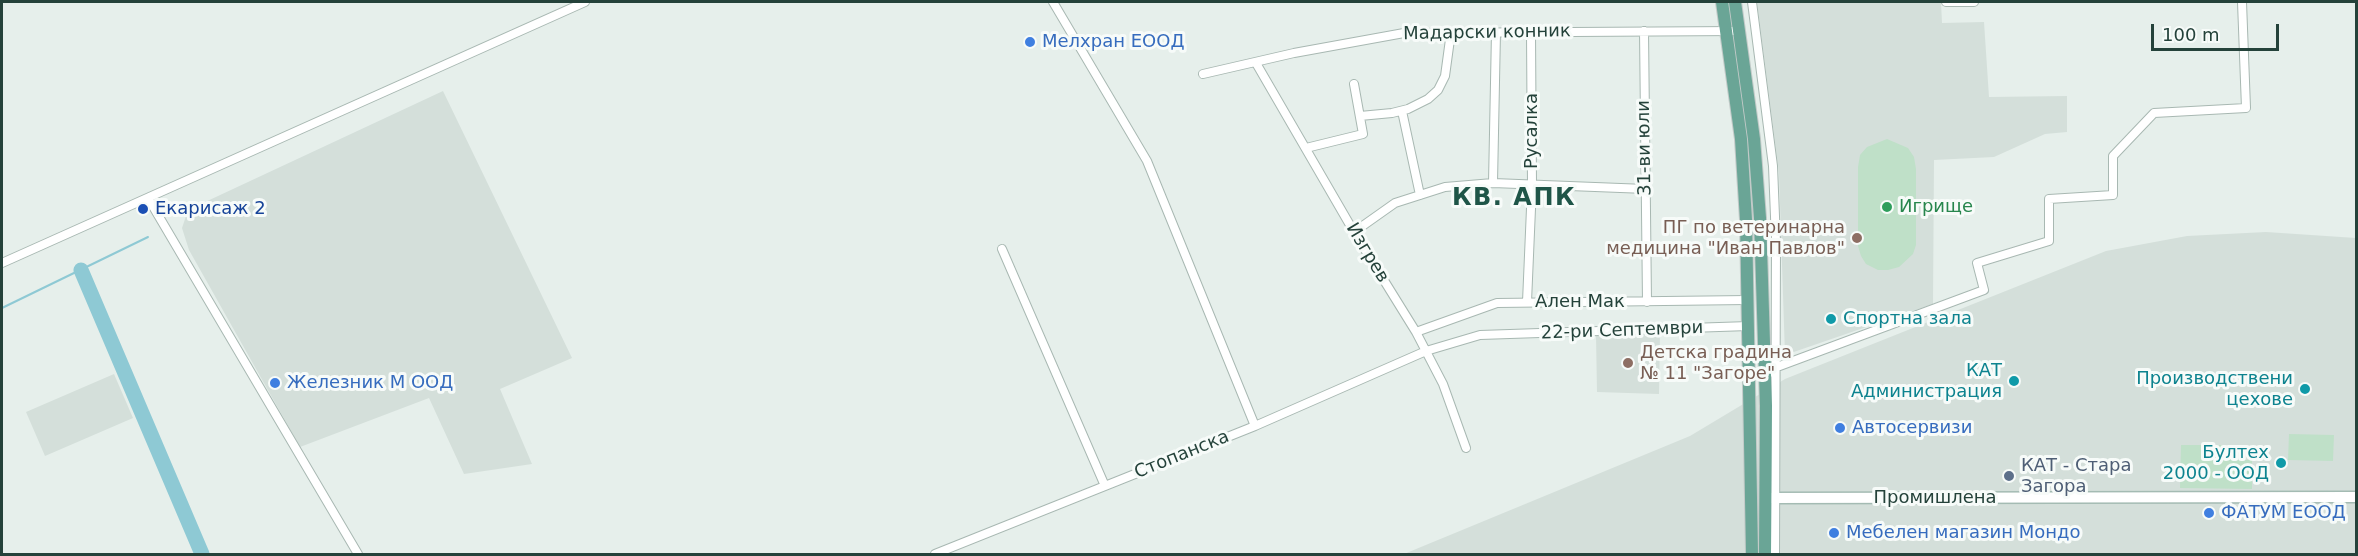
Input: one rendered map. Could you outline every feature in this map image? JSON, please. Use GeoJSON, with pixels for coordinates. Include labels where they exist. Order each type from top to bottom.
{"type":"FeatureCollection","features":[{"type":"Feature","properties":{"kind":"main road"},"geometry":{"type":"LineString","coordinates":[[1722,2],[1732,31],[1756,162],[1771,498],[1765,555]]}},
{"type":"Feature","properties":{"kind":"main road"},"geometry":{"type":"LineString","coordinates":[[1735,2],[1732,31],[1746,220],[1752,555]]}},
{"type":"Feature","properties":{"kind":"main road"},"geometry":{"type":"LineString","coordinates":[[1752,470],[1771,498]]}},
{"type":"Feature","properties":{"kind":"main road","name":"Промишлена"},"geometry":{"type":"LineString","coordinates":[[1771,498],[2356,497]]}},
{"type":"Feature","properties":{"kind":"main road"},"geometry":{"type":"LineString","coordinates":[[1752,518],[1771,498]]}},
{"type":"Feature","properties":{"kind":"street"},"geometry":{"type":"LineString","coordinates":[[2,263],[585,2]]}},
{"type":"Feature","properties":{"kind":"street"},"geometry":{"type":"LineString","coordinates":[[1053,2],[1147,160],[1255,426]]}},
{"type":"Feature","properties":{"kind":"street"},"geometry":{"type":"LineString","coordinates":[[1752,2],[1773,166],[1777,367],[1771,498],[1775,555]]}},
{"type":"Feature","properties":{"kind":"street"},"geometry":{"type":"LineString","coordinates":[[1946,2],[1974,2]]}},
{"type":"Feature","properties":{"kind":"street"},"geometry":{"type":"LineString","coordinates":[[1764,377],[1777,367],[1984,290],[1977,263],[2049,241],[2049,199],[2113,195],[2113,156],[2154,113],[2246,108],[2242,2]]}},
{"type":"Feature","properties":{"kind":"street","name":"31-ви юли"},"geometry":{"type":"LineString","coordinates":[[1644,31],[1647,302]]}},
{"type":"Feature","properties":{"kind":"street","name":"Мадарски конник"},"geometry":{"type":"LineString","coordinates":[[1203,74],[1294,53],[1404,33],[1732,31]]}},
{"type":"Feature","properties":{"kind":"street"},"geometry":{"type":"LineString","coordinates":[[1360,116],[1402,111],[1428,99],[1438,90],[1445,76],[1451,32]]}},
{"type":"Feature","properties":{"kind":"street"},"geometry":{"type":"LineString","coordinates":[[1493,183],[1496,33]]}},
{"type":"Feature","properties":{"kind":"street","name":"Русалка"},"geometry":{"type":"LineString","coordinates":[[1527,302],[1532,185],[1531,33]]}},
{"type":"Feature","properties":{"kind":"street","name":"Изгрев"},"geometry":{"type":"LineString","coordinates":[[1257,63],[1354,232],[1416,332],[1443,384],[1466,448]]}},
{"type":"Feature","properties":{"kind":"street"},"geometry":{"type":"LineString","coordinates":[[1306,148],[1364,134],[1354,84]]}},
{"type":"Feature","properties":{"kind":"street"},"geometry":{"type":"LineString","coordinates":[[1402,111],[1420,195]]}},
{"type":"Feature","properties":{"kind":"street"},"geometry":{"type":"LineString","coordinates":[[1354,232],[1395,202],[1445,187],[1493,183],[1646,189]]}},
{"type":"Feature","properties":{"kind":"street"},"geometry":{"type":"LineString","coordinates":[[148,198],[358,555]]}},
{"type":"Feature","properties":{"kind":"street"},"geometry":{"type":"LineString","coordinates":[[1002,249],[1105,486]]}},
{"type":"Feature","properties":{"kind":"street","name":"Ален Мак"},"geometry":{"type":"LineString","coordinates":[[1416,332],[1497,303],[1748,300]]}},
{"type":"Feature","properties":{"kind":"street","name":"22-ри Септември"},"geometry":{"type":"LineString","coordinates":[[1426,351],[1480,335],[1749,326]]}},
{"type":"Feature","properties":{"kind":"street","name":"Стопанска"},"geometry":{"type":"LineString","coordinates":[[935,555],[1255,426],[1426,351]]}},
{"type":"Feature","properties":{"kind":"shaded area","name":"ПГ по ветеринарна медицина \"Иван Павлов\""},"geometry":{"type":"Polygon","coordinates":[[[1757,2],[1941,2],[1942,23],[1984,22],[1989,97],[2067,96],[2067,132],[2045,134],[1994,157],[1934,160],[1933,304],[1785,355],[1779,173],[1757,2]]]}},
{"type":"Feature","properties":{"kind":"shaded area"},"geometry":{"type":"Polygon","coordinates":[[[443,91],[572,358],[500,389],[532,464],[464,474],[429,398],[300,447],[189,250],[182,228],[188,210],[443,91]]]}},
{"type":"Feature","properties":{"kind":"shaded area"},"geometry":{"type":"Polygon","coordinates":[[[2266,232],[2356,238],[2356,554],[1404,554],[1690,436],[1785,379],[2106,251],[2187,236],[2266,232]]]}},
{"type":"Feature","properties":{"kind":"shaded area","name":"Детска градина № 11 \"Загоре\""},"geometry":{"type":"Polygon","coordinates":[[[1660,334],[1659,394],[1597,392],[1596,335],[1660,334]]]}},
{"type":"Feature","properties":{"kind":"shaded area"},"geometry":{"type":"Polygon","coordinates":[[[114,374],[133,418],[45,456],[26,412],[114,374]]]}},
{"type":"Feature","properties":{"kind":"green space","name":"Игрище"},"geometry":{"type":"Polygon","coordinates":[[[1887,139],[1908,148],[1914,157],[1916,245],[1913,254],[1899,267],[1878,270],[1866,264],[1858,246],[1858,167],[1860,155],[1867,147],[1887,139]]]}},
{"type":"Feature","properties":{"kind":"green space"},"geometry":{"type":"Polygon","coordinates":[[[2289,434],[2334,435],[2333,461],[2288,460],[2289,434]]]}},
{"type":"Feature","properties":{"kind":"green space"},"geometry":{"type":"Polygon","coordinates":[[[2181,445],[2224,445],[2225,459],[2252,460],[2252,489],[2180,488],[2181,445]]]}},
{"type":"Feature","properties":{"kind":"waterway"},"geometry":{"type":"LineString","coordinates":[[2,308],[148,237]]}},
{"type":"Feature","properties":{"kind":"waterway"},"geometry":{"type":"LineString","coordinates":[[81,270],[202,554]]}},
{"type":"Feature","properties":{"kind":"place","name":"Мелхран ЕООД"},"geometry":{"type":"Point","coordinates":[1030,42]}},
{"type":"Feature","properties":{"kind":"place","name":"Игрище"},"geometry":{"type":"Point","coordinates":[1887,207]}},
{"type":"Feature","properties":{"kind":"place","name":"Екарисаж 2"},"geometry":{"type":"Point","coordinates":[143,209]}},
{"type":"Feature","properties":{"kind":"place","name":"ПГ по ветеринарна медицина \"Иван Павлов\""},"geometry":{"type":"Point","coordinates":[1857,238]}},
{"type":"Feature","properties":{"kind":"place","name":"Спортна зала"},"geometry":{"type":"Point","coordinates":[1831,319]}},
{"type":"Feature","properties":{"kind":"place","name":"Детска градина № 11 \"Загоре\""},"geometry":{"type":"Point","coordinates":[1628,363]}},
{"type":"Feature","properties":{"kind":"place","name":"КАТ Администрация"},"geometry":{"type":"Point","coordinates":[2014,381]}},
{"type":"Feature","properties":{"kind":"place","name":"Железник М ООД"},"geometry":{"type":"Point","coordinates":[275,383]}},
{"type":"Feature","properties":{"kind":"place","name":"Производствени цехове"},"geometry":{"type":"Point","coordinates":[2305,389]}},
{"type":"Feature","properties":{"kind":"place","name":"Автосервизи"},"geometry":{"type":"Point","coordinates":[1840,428]}},
{"type":"Feature","properties":{"kind":"place","name":"Бултех 2000 - ООД"},"geometry":{"type":"Point","coordinates":[2281,463]}},
{"type":"Feature","properties":{"kind":"place","name":"КАТ - Стара Загора"},"geometry":{"type":"Point","coordinates":[2009,476]}},
{"type":"Feature","properties":{"kind":"place","name":"ФАТУМ ЕООД"},"geometry":{"type":"Point","coordinates":[2209,513]}},
{"type":"Feature","properties":{"kind":"place","name":"Мебелен магазин Мондо"},"geometry":{"type":"Point","coordinates":[1834,533]}},
{"type":"Feature","properties":{"kind":"district","name":"КВ. АПК"},"geometry":{"type":"Point","coordinates":[1514,199]}}]}
